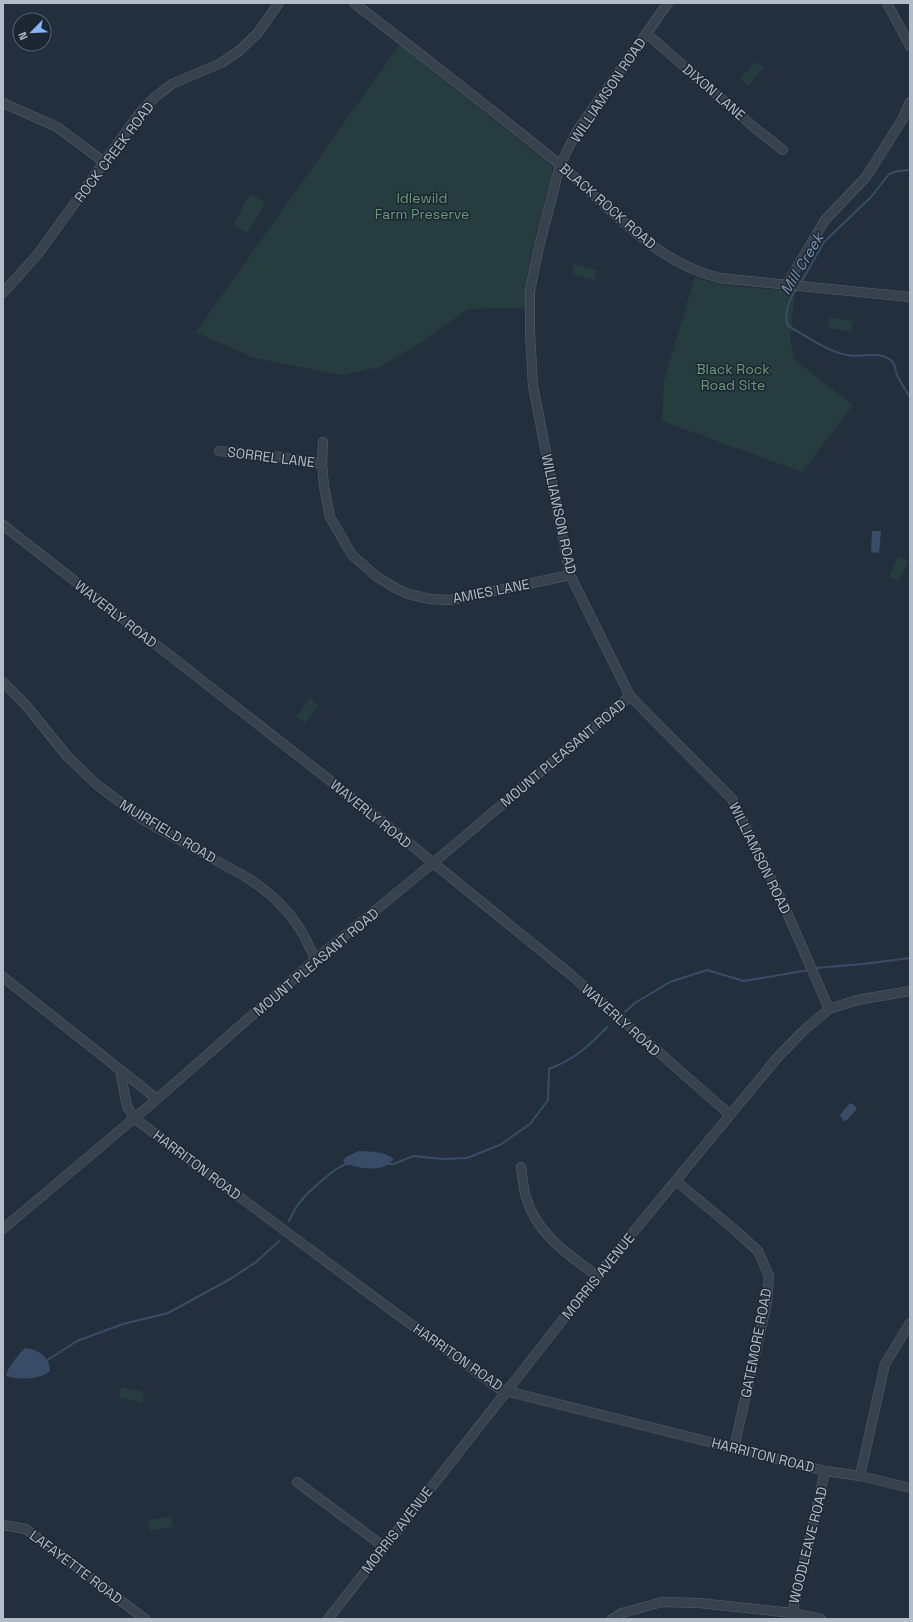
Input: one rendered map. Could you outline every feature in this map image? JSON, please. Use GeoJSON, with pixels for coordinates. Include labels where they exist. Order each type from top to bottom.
{"type":"FeatureCollection","features":[{"type":"Feature","properties":{"kind":"street","name":"ROCK CREEK ROAD"},"geometry":{"type":"LineString","coordinates":[[3,293],[38,254],[139,114],[155,97],[172,84],[221,63],[239,51],[257,34],[279,3]]}},
{"type":"Feature","properties":{"kind":"street","name":"BLACK ROCK ROAD"},"geometry":{"type":"LineString","coordinates":[[354,3],[560,165],[639,234],[679,263],[704,275],[720,278],[910,297]]}},
{"type":"Feature","properties":{"kind":"street","name":"WILLIAMSON ROAD"},"geometry":{"type":"LineString","coordinates":[[668,3],[577,131],[560,165],[538,251],[530,291],[530,333],[533,386],[570,575],[630,696],[732,799],[782,901],[829,1009]]}},
{"type":"Feature","properties":{"kind":"street"},"geometry":{"type":"LineString","coordinates":[[887,3],[910,46]]}},
{"type":"Feature","properties":{"kind":"street","name":"DIXON LANE"},"geometry":{"type":"LineString","coordinates":[[646,33],[756,129],[783,150]]}},
{"type":"Feature","properties":{"kind":"street"},"geometry":{"type":"LineString","coordinates":[[794,285],[826,220],[866,176],[898,125],[910,102]]}},
{"type":"Feature","properties":{"kind":"street"},"geometry":{"type":"LineString","coordinates":[[3,103],[57,127],[104,162]]}},
{"type":"Feature","properties":{"kind":"street","name":"AMIES LANE"},"geometry":{"type":"LineString","coordinates":[[323,442],[322,464],[324,486],[330,517],[352,555],[376,576],[397,590],[430,599],[451,600],[570,575]]}},
{"type":"Feature","properties":{"kind":"street","name":"SORREL LANE"},"geometry":{"type":"LineString","coordinates":[[219,451],[280,456],[322,464]]}},
{"type":"Feature","properties":{"kind":"street","name":"WAVERLY ROAD"},"geometry":{"type":"LineString","coordinates":[[3,525],[376,817],[570,974],[729,1114]]}},
{"type":"Feature","properties":{"kind":"street","name":"MUIRFIELD ROAD"},"geometry":{"type":"LineString","coordinates":[[3,682],[25,704],[67,756],[101,788],[141,818],[260,886],[283,907],[300,929],[316,959]]}},
{"type":"Feature","properties":{"kind":"street","name":"MOUNT PLEASANT ROAD"},"geometry":{"type":"LineString","coordinates":[[3,1229],[157,1099],[316,959],[433,863],[630,696]]}},
{"type":"Feature","properties":{"kind":"street"},"geometry":{"type":"LineString","coordinates":[[3,977],[157,1099]]}},
{"type":"Feature","properties":{"kind":"street","name":"MORRIS AVENUE"},"geometry":{"type":"LineString","coordinates":[[328,1619],[383,1546],[597,1276],[676,1181],[729,1114],[802,1032],[829,1009],[857,1000],[910,991]]}},
{"type":"Feature","properties":{"kind":"street"},"geometry":{"type":"LineString","coordinates":[[120,1070],[127,1106],[134,1118]]}},
{"type":"Feature","properties":{"kind":"street","name":"HARRITON ROAD"},"geometry":{"type":"LineString","coordinates":[[134,1118],[498,1388],[826,1471],[860,1476],[910,1488]]}},
{"type":"Feature","properties":{"kind":"street"},"geometry":{"type":"LineString","coordinates":[[521,1167],[527,1202],[544,1230],[557,1246],[597,1276]]}},
{"type":"Feature","properties":{"kind":"street","name":"GATEMORE ROAD"},"geometry":{"type":"LineString","coordinates":[[676,1181],[758,1250],[769,1276],[767,1302],[734,1448]]}},
{"type":"Feature","properties":{"kind":"street"},"geometry":{"type":"LineString","coordinates":[[860,1476],[885,1364],[910,1323]]}},
{"type":"Feature","properties":{"kind":"street","name":"WOODLEAVE ROAD"},"geometry":{"type":"LineString","coordinates":[[791,1616],[826,1471]]}},
{"type":"Feature","properties":{"kind":"street"},"geometry":{"type":"LineString","coordinates":[[297,1482],[383,1546]]}},
{"type":"Feature","properties":{"kind":"street","name":"LAFAYETTE ROAD"},"geometry":{"type":"LineString","coordinates":[[3,1525],[26,1529],[145,1619]]}},
{"type":"Feature","properties":{"kind":"street"},"geometry":{"type":"LineString","coordinates":[[612,1619],[622,1613],[662,1602],[699,1602],[821,1619]]}},
{"type":"Feature","properties":{"kind":"green space","name":"Idlewild Farm Preserve"},"geometry":{"type":"Polygon","coordinates":[[[400,44],[552,167],[552,175],[530,258],[525,308],[468,309],[423,341],[380,367],[342,375],[254,358],[196,332],[400,44]]]}},
{"type":"Feature","properties":{"kind":"green space"},"geometry":{"type":"Polygon","coordinates":[[[756,62],[764,68],[748,86],[740,79],[756,62]]]}},
{"type":"Feature","properties":{"kind":"green space"},"geometry":{"type":"Polygon","coordinates":[[[250,194],[265,202],[248,233],[233,225],[250,194]]]}},
{"type":"Feature","properties":{"kind":"green space"},"geometry":{"type":"Polygon","coordinates":[[[574,264],[597,270],[594,280],[572,274],[574,264]]]}},
{"type":"Feature","properties":{"kind":"green space","name":"Black Rock Road Site"},"geometry":{"type":"Polygon","coordinates":[[[695,277],[706,281],[731,285],[795,291],[790,340],[796,361],[853,405],[802,472],[662,421],[664,381],[695,277]]]}},
{"type":"Feature","properties":{"kind":"green space"},"geometry":{"type":"Polygon","coordinates":[[[829,317],[853,321],[851,332],[828,328],[829,317]]]}},
{"type":"Feature","properties":{"kind":"green space"},"geometry":{"type":"Polygon","coordinates":[[[898,556],[908,560],[899,582],[889,577],[898,556]]]}},
{"type":"Feature","properties":{"kind":"green space"},"geometry":{"type":"Polygon","coordinates":[[[310,698],[319,705],[305,723],[296,717],[310,698]]]}},
{"type":"Feature","properties":{"kind":"green space"},"geometry":{"type":"Polygon","coordinates":[[[121,1387],[144,1392],[142,1403],[119,1397],[121,1387]]]}},
{"type":"Feature","properties":{"kind":"green space"},"geometry":{"type":"Polygon","coordinates":[[[171,1516],[173,1527],[150,1531],[148,1520],[171,1516]]]}},
{"type":"Feature","properties":{"kind":"water"},"geometry":{"type":"Polygon","coordinates":[[[872,531],[881,531],[879,553],[871,552],[872,531]]]}},
{"type":"Feature","properties":{"kind":"water"},"geometry":{"type":"Polygon","coordinates":[[[850,1103],[857,1109],[846,1121],[844,1121],[840,1115],[850,1103]]]}},
{"type":"Feature","properties":{"kind":"water"},"geometry":{"type":"Polygon","coordinates":[[[359,1151],[382,1153],[394,1159],[389,1164],[377,1168],[356,1167],[344,1163],[343,1161],[346,1157],[359,1151]]]}},
{"type":"Feature","properties":{"kind":"water"},"geometry":{"type":"Polygon","coordinates":[[[25,1348],[39,1352],[48,1361],[50,1371],[35,1378],[17,1378],[6,1376],[11,1365],[25,1348]]]}},
{"type":"Feature","properties":{"kind":"waterway","name":"Mill Creek"},"geometry":{"type":"LineString","coordinates":[[800,284],[824,242],[871,197],[889,174],[898,171],[910,170]]}},
{"type":"Feature","properties":{"kind":"waterway","name":"Mill Creek"},"geometry":{"type":"LineString","coordinates":[[796,289],[787,312],[786,317],[788,326],[824,347],[839,353],[853,356],[876,355],[887,358],[894,363],[899,379],[910,397]]}},
{"type":"Feature","properties":{"kind":"waterway"},"geometry":{"type":"LineString","coordinates":[[815,968],[910,958]]}},
{"type":"Feature","properties":{"kind":"waterway"},"geometry":{"type":"LineString","coordinates":[[625,1012],[635,1003],[670,982],[707,970],[744,981],[809,970]]}},
{"type":"Feature","properties":{"kind":"waterway"},"geometry":{"type":"LineString","coordinates":[[388,1164],[394,1164],[413,1156],[444,1159],[467,1158],[500,1145],[530,1124],[548,1100],[549,1069],[581,1052],[607,1027]]}},
{"type":"Feature","properties":{"kind":"waterway"},"geometry":{"type":"LineString","coordinates":[[289,1221],[298,1204],[309,1192],[330,1174],[343,1165],[348,1164]]}},
{"type":"Feature","properties":{"kind":"waterway"},"geometry":{"type":"LineString","coordinates":[[46,1361],[77,1341],[123,1324],[168,1313],[232,1278],[256,1262],[279,1241]]}}]}
